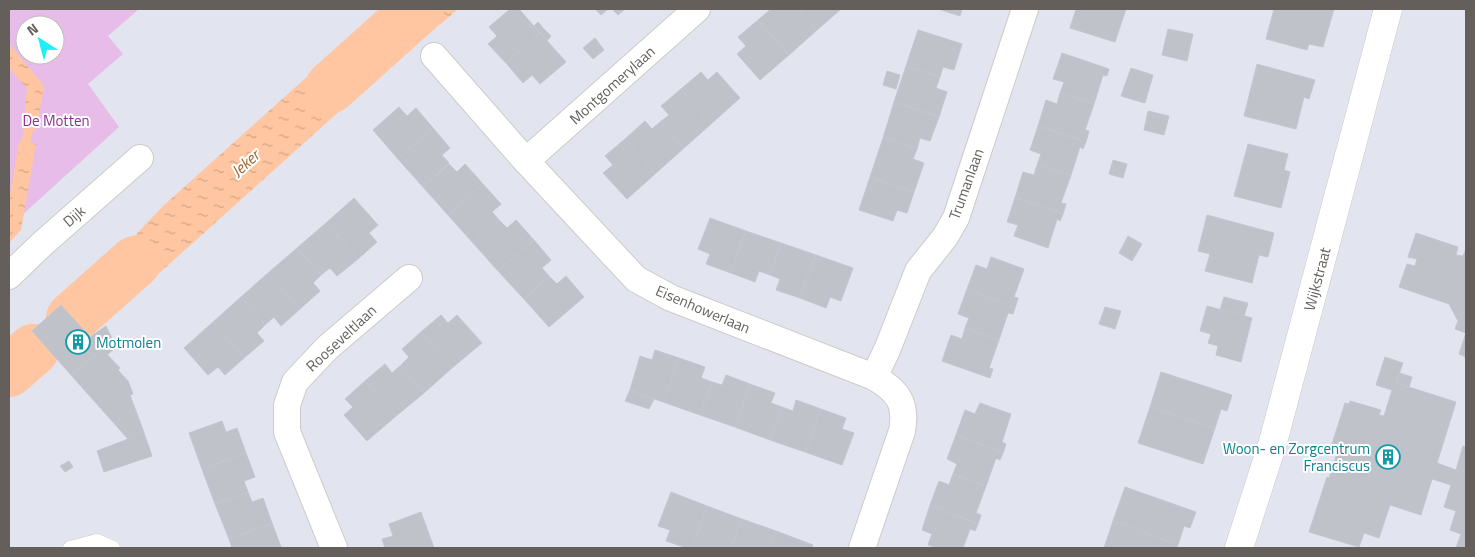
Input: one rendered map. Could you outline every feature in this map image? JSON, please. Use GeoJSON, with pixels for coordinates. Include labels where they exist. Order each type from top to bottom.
{"type":"FeatureCollection","features":[{"type":"Feature","properties":{"kind":"street","name":"Montgomerylaan"},"geometry":{"type":"LineString","coordinates":[[526,161],[697,9]]}},
{"type":"Feature","properties":{"kind":"street","name":"Trumanlaan"},"geometry":{"type":"LineString","coordinates":[[874,377],[888,350],[918,271],[945,236],[956,218],[1025,9]]}},
{"type":"Feature","properties":{"kind":"street","name":"Wijkstraat"},"geometry":{"type":"LineString","coordinates":[[1239,548],[1276,433],[1388,9]]}},
{"type":"Feature","properties":{"kind":"street","name":"Eisenhowerlaan"},"geometry":{"type":"LineString","coordinates":[[434,56],[526,161],[636,279],[671,298],[874,377],[888,386],[901,400],[905,418],[902,431],[862,548]]}},
{"type":"Feature","properties":{"kind":"street","name":"Dijk"},"geometry":{"type":"LineString","coordinates":[[9,276],[41,245],[140,158]]}},
{"type":"Feature","properties":{"kind":"street","name":"Rooseveltlaan"},"geometry":{"type":"LineString","coordinates":[[334,548],[287,432],[287,405],[295,382],[327,348],[409,278]]}},
{"type":"Feature","properties":{"kind":"lane"},"geometry":{"type":"LineString","coordinates":[[70,548],[97,541],[113,548]]}},
{"type":"Feature","properties":{"kind":"green space","name":"De Motten"},"geometry":{"type":"Polygon","coordinates":[[[9,9],[139,9],[108,36],[123,54],[88,84],[119,127],[9,227],[9,9]]]}},
{"type":"Feature","properties":{"kind":"water"},"geometry":{"type":"Polygon","coordinates":[[[425,9],[458,9],[440,25],[425,9]]]}},
{"type":"Feature","properties":{"kind":"water"},"geometry":{"type":"Polygon","coordinates":[[[367,23],[401,56],[95,331],[73,301],[163,206],[367,23]]]}},
{"type":"Feature","properties":{"kind":"water"},"geometry":{"type":"Polygon","coordinates":[[[9,44],[15,51],[15,65],[26,65],[44,86],[36,131],[23,128],[27,89],[9,68],[9,44]]]}},
{"type":"Feature","properties":{"kind":"water"},"geometry":{"type":"Polygon","coordinates":[[[19,141],[36,144],[21,230],[9,243],[9,201],[19,141]]]}},
{"type":"Feature","properties":{"kind":"building"},"geometry":{"type":"Polygon","coordinates":[[[510,9],[519,9],[540,33],[506,63],[488,44],[497,36],[489,27],[510,9]]]}},
{"type":"Feature","properties":{"kind":"building"},"geometry":{"type":"Polygon","coordinates":[[[595,9],[608,9],[601,15],[595,9]]]}},
{"type":"Feature","properties":{"kind":"building"},"geometry":{"type":"Polygon","coordinates":[[[612,9],[625,9],[618,15],[612,9]]]}},
{"type":"Feature","properties":{"kind":"building"},"geometry":{"type":"Polygon","coordinates":[[[771,9],[783,9],[785,11],[788,9],[798,9],[817,30],[789,55],[758,20],[771,9]]]}},
{"type":"Feature","properties":{"kind":"building"},"geometry":{"type":"Polygon","coordinates":[[[798,9],[841,9],[817,30],[798,9]]]}},
{"type":"Feature","properties":{"kind":"building"},"geometry":{"type":"Polygon","coordinates":[[[938,9],[962,9],[960,16],[938,9]]]}},
{"type":"Feature","properties":{"kind":"building"},"geometry":{"type":"Polygon","coordinates":[[[1076,9],[1126,9],[1115,42],[1070,28],[1076,9]]]}},
{"type":"Feature","properties":{"kind":"building"},"geometry":{"type":"Polygon","coordinates":[[[1274,9],[1334,9],[1323,47],[1309,44],[1307,50],[1266,39],[1274,9]]]}},
{"type":"Feature","properties":{"kind":"building"},"geometry":{"type":"Polygon","coordinates":[[[758,20],[789,55],[760,80],[737,54],[746,46],[738,37],[758,20]]]}},
{"type":"Feature","properties":{"kind":"building"},"geometry":{"type":"Polygon","coordinates":[[[538,22],[544,29],[540,33],[534,26],[538,22]]]}},
{"type":"Feature","properties":{"kind":"building"},"geometry":{"type":"Polygon","coordinates":[[[544,29],[551,36],[547,41],[540,33],[544,29]]]}},
{"type":"Feature","properties":{"kind":"building"},"geometry":{"type":"Polygon","coordinates":[[[1168,29],[1193,34],[1187,61],[1162,55],[1168,29]]]}},
{"type":"Feature","properties":{"kind":"building"},"geometry":{"type":"Polygon","coordinates":[[[918,30],[962,44],[954,70],[943,67],[940,77],[906,66],[918,30]]]}},
{"type":"Feature","properties":{"kind":"building"},"geometry":{"type":"Polygon","coordinates":[[[540,33],[566,62],[540,84],[532,75],[523,83],[506,63],[540,33]]]}},
{"type":"Feature","properties":{"kind":"building"},"geometry":{"type":"Polygon","coordinates":[[[595,38],[604,50],[593,59],[583,48],[595,38]]]}},
{"type":"Feature","properties":{"kind":"building"},"geometry":{"type":"Polygon","coordinates":[[[1062,53],[1109,69],[1107,76],[1103,75],[1094,104],[1060,93],[1064,82],[1053,79],[1062,53]]]}},
{"type":"Feature","properties":{"kind":"building"},"geometry":{"type":"Polygon","coordinates":[[[1257,64],[1315,80],[1309,99],[1304,97],[1296,129],[1244,116],[1257,64]]]}},
{"type":"Feature","properties":{"kind":"building"},"geometry":{"type":"Polygon","coordinates":[[[906,66],[940,77],[936,88],[947,92],[939,117],[894,102],[906,66]]]}},
{"type":"Feature","properties":{"kind":"building"},"geometry":{"type":"Polygon","coordinates":[[[1131,68],[1153,75],[1145,103],[1121,96],[1131,68]]]}},
{"type":"Feature","properties":{"kind":"building"},"geometry":{"type":"Polygon","coordinates":[[[887,71],[900,75],[896,89],[883,85],[887,71]]]}},
{"type":"Feature","properties":{"kind":"building"},"geometry":{"type":"Polygon","coordinates":[[[701,72],[708,80],[717,72],[740,98],[711,124],[681,89],[701,72]]]}},
{"type":"Feature","properties":{"kind":"building"},"geometry":{"type":"Polygon","coordinates":[[[681,89],[711,124],[684,148],[660,122],[669,115],[661,106],[681,89]]]}},
{"type":"Feature","properties":{"kind":"building"},"geometry":{"type":"Polygon","coordinates":[[[1060,93],[1094,104],[1085,130],[1089,131],[1086,142],[1038,126],[1046,100],[1057,104],[1060,93]]]}},
{"type":"Feature","properties":{"kind":"building"},"geometry":{"type":"Polygon","coordinates":[[[894,102],[939,117],[930,141],[920,138],[917,149],[883,138],[894,102]]]}},
{"type":"Feature","properties":{"kind":"building"},"geometry":{"type":"Polygon","coordinates":[[[399,107],[407,116],[416,108],[433,128],[398,159],[373,130],[399,107]]]}},
{"type":"Feature","properties":{"kind":"building"},"geometry":{"type":"Polygon","coordinates":[[[1148,111],[1169,116],[1164,135],[1144,130],[1148,111]]]}},
{"type":"Feature","properties":{"kind":"building"},"geometry":{"type":"Polygon","coordinates":[[[645,121],[652,129],[660,122],[684,148],[655,174],[625,139],[645,121]]]}},
{"type":"Feature","properties":{"kind":"building"},"geometry":{"type":"Polygon","coordinates":[[[1038,126],[1086,142],[1083,149],[1080,147],[1071,175],[1037,165],[1041,154],[1030,150],[1038,126]]]}},
{"type":"Feature","properties":{"kind":"building"},"geometry":{"type":"Polygon","coordinates":[[[433,128],[450,148],[442,155],[449,163],[423,187],[398,159],[433,128]]]}},
{"type":"Feature","properties":{"kind":"building"},"geometry":{"type":"Polygon","coordinates":[[[883,138],[917,149],[913,159],[924,163],[914,192],[870,177],[883,138]]]}},
{"type":"Feature","properties":{"kind":"building"},"geometry":{"type":"Polygon","coordinates":[[[625,139],[655,174],[627,199],[603,173],[613,165],[605,156],[625,139]]]}},
{"type":"Feature","properties":{"kind":"building"},"geometry":{"type":"Polygon","coordinates":[[[1248,144],[1288,154],[1284,170],[1290,172],[1281,208],[1234,196],[1248,144]]]}},
{"type":"Feature","properties":{"kind":"building"},"geometry":{"type":"Polygon","coordinates":[[[1113,160],[1127,164],[1123,178],[1109,174],[1113,160]]]}},
{"type":"Feature","properties":{"kind":"building"},"geometry":{"type":"Polygon","coordinates":[[[449,164],[457,172],[465,164],[483,184],[448,215],[423,187],[449,164]]]}},
{"type":"Feature","properties":{"kind":"building"},"geometry":{"type":"Polygon","coordinates":[[[1037,165],[1071,175],[1061,203],[1066,204],[1063,214],[1015,198],[1023,172],[1034,175],[1037,165]]]}},
{"type":"Feature","properties":{"kind":"building"},"geometry":{"type":"Polygon","coordinates":[[[870,177],[914,192],[907,213],[897,210],[893,221],[859,210],[870,177]]]}},
{"type":"Feature","properties":{"kind":"building"},"geometry":{"type":"Polygon","coordinates":[[[483,184],[501,204],[492,212],[499,220],[473,243],[448,215],[483,184]]]}},
{"type":"Feature","properties":{"kind":"building"},"geometry":{"type":"Polygon","coordinates":[[[354,198],[378,225],[369,233],[377,242],[358,259],[326,223],[354,198]]]}},
{"type":"Feature","properties":{"kind":"building"},"geometry":{"type":"Polygon","coordinates":[[[1015,198],[1063,214],[1060,221],[1057,219],[1048,248],[1014,236],[1018,225],[1007,222],[1015,198]]]}},
{"type":"Feature","properties":{"kind":"building"},"geometry":{"type":"Polygon","coordinates":[[[1207,215],[1274,233],[1268,257],[1259,255],[1252,283],[1205,271],[1210,254],[1198,251],[1207,215]]]}},
{"type":"Feature","properties":{"kind":"building"},"geometry":{"type":"Polygon","coordinates":[[[710,218],[746,231],[731,273],[706,264],[710,254],[698,249],[710,218]]]}},
{"type":"Feature","properties":{"kind":"building"},"geometry":{"type":"Polygon","coordinates":[[[499,220],[507,228],[516,220],[534,240],[498,271],[473,243],[499,220]]]}},
{"type":"Feature","properties":{"kind":"building"},"geometry":{"type":"Polygon","coordinates":[[[326,223],[358,259],[337,276],[330,268],[321,275],[297,248],[326,223]]]}},
{"type":"Feature","properties":{"kind":"building"},"geometry":{"type":"Polygon","coordinates":[[[746,231],[781,243],[770,275],[759,271],[755,282],[731,273],[746,231]]]}},
{"type":"Feature","properties":{"kind":"building"},"geometry":{"type":"Polygon","coordinates":[[[1416,233],[1458,247],[1456,255],[1463,256],[1466,249],[1466,333],[1455,329],[1458,321],[1449,304],[1399,287],[1407,264],[1415,266],[1417,259],[1408,257],[1416,233]]]}},
{"type":"Feature","properties":{"kind":"building"},"geometry":{"type":"Polygon","coordinates":[[[1128,236],[1142,244],[1132,261],[1119,253],[1128,236]]]}},
{"type":"Feature","properties":{"kind":"building"},"geometry":{"type":"Polygon","coordinates":[[[534,240],[551,260],[542,268],[549,276],[524,299],[498,271],[534,240]]]}},
{"type":"Feature","properties":{"kind":"building"},"geometry":{"type":"Polygon","coordinates":[[[781,243],[816,255],[800,298],[776,290],[780,279],[770,275],[781,243]]]}},
{"type":"Feature","properties":{"kind":"building"},"geometry":{"type":"Polygon","coordinates":[[[297,248],[321,275],[313,283],[320,291],[300,309],[268,273],[297,248]]]}},
{"type":"Feature","properties":{"kind":"building"},"geometry":{"type":"Polygon","coordinates":[[[816,255],[853,268],[841,301],[830,297],[826,308],[800,298],[816,255]]]}},
{"type":"Feature","properties":{"kind":"building"},"geometry":{"type":"Polygon","coordinates":[[[991,257],[1024,269],[1014,297],[1018,298],[1015,308],[967,289],[976,265],[987,269],[991,257]]]}},
{"type":"Feature","properties":{"kind":"building"},"geometry":{"type":"Polygon","coordinates":[[[268,273],[300,309],[281,326],[274,317],[265,325],[241,297],[268,273]]]}},
{"type":"Feature","properties":{"kind":"building"},"geometry":{"type":"Polygon","coordinates":[[[549,276],[557,284],[566,276],[584,297],[549,327],[524,299],[549,276]]]}},
{"type":"Feature","properties":{"kind":"building"},"geometry":{"type":"Polygon","coordinates":[[[967,289],[1015,308],[1013,314],[1008,313],[999,340],[965,328],[969,318],[958,314],[967,289]]]}},
{"type":"Feature","properties":{"kind":"building"},"geometry":{"type":"Polygon","coordinates":[[[241,297],[265,325],[257,333],[264,341],[244,358],[213,322],[241,297]]]}},
{"type":"Feature","properties":{"kind":"building"},"geometry":{"type":"Polygon","coordinates":[[[1224,297],[1248,303],[1244,316],[1220,310],[1224,297]]]}},
{"type":"Feature","properties":{"kind":"building","name":"Motmolen"},"geometry":{"type":"Polygon","coordinates":[[[61,305],[90,337],[106,326],[116,347],[107,355],[102,349],[71,375],[32,331],[61,305]]]}},
{"type":"Feature","properties":{"kind":"building"},"geometry":{"type":"Polygon","coordinates":[[[1207,306],[1252,318],[1241,362],[1216,355],[1218,346],[1208,343],[1211,334],[1200,331],[1207,306]]]}},
{"type":"Feature","properties":{"kind":"building"},"geometry":{"type":"Polygon","coordinates":[[[1105,307],[1121,311],[1115,329],[1099,324],[1105,307]]]}},
{"type":"Feature","properties":{"kind":"building"},"geometry":{"type":"Polygon","coordinates":[[[441,315],[448,323],[457,315],[482,343],[452,368],[421,332],[441,315]]]}},
{"type":"Feature","properties":{"kind":"building"},"geometry":{"type":"Polygon","coordinates":[[[213,322],[244,358],[225,375],[218,367],[208,375],[184,348],[213,322]]]}},
{"type":"Feature","properties":{"kind":"building"},"geometry":{"type":"Polygon","coordinates":[[[965,328],[999,340],[989,368],[993,369],[990,378],[942,361],[951,335],[962,339],[965,328]]]}},
{"type":"Feature","properties":{"kind":"building"},"geometry":{"type":"Polygon","coordinates":[[[421,332],[452,368],[424,393],[400,366],[409,357],[402,349],[421,332]]]}},
{"type":"Feature","properties":{"kind":"building"},"geometry":{"type":"Polygon","coordinates":[[[1466,333],[1466,357],[1459,354],[1466,333]]]}},
{"type":"Feature","properties":{"kind":"building"},"geometry":{"type":"Polygon","coordinates":[[[102,349],[120,368],[118,370],[128,381],[133,394],[130,395],[143,430],[128,439],[71,375],[102,349]]]}},
{"type":"Feature","properties":{"kind":"building"},"geometry":{"type":"Polygon","coordinates":[[[655,350],[679,358],[663,402],[630,390],[640,356],[652,360],[655,350]]]}},
{"type":"Feature","properties":{"kind":"building","name":"Woon- en Zorgcentrum Franciscus"},"geometry":{"type":"Polygon","coordinates":[[[1385,357],[1403,363],[1396,383],[1456,402],[1437,463],[1456,470],[1463,446],[1466,447],[1466,548],[1456,548],[1461,534],[1450,530],[1456,511],[1444,507],[1451,485],[1432,479],[1421,515],[1390,505],[1379,538],[1364,533],[1359,547],[1309,532],[1338,450],[1332,444],[1345,403],[1349,404],[1350,401],[1381,410],[1379,415],[1384,416],[1392,390],[1376,385],[1385,357]]]}},
{"type":"Feature","properties":{"kind":"building"},"geometry":{"type":"Polygon","coordinates":[[[679,358],[705,367],[701,378],[712,382],[700,415],[663,402],[679,358]]]}},
{"type":"Feature","properties":{"kind":"building"},"geometry":{"type":"Polygon","coordinates":[[[385,364],[392,373],[400,366],[424,393],[396,416],[365,381],[385,364]]]}},
{"type":"Feature","properties":{"kind":"building"},"geometry":{"type":"Polygon","coordinates":[[[1161,372],[1232,395],[1227,411],[1221,409],[1215,428],[1150,407],[1161,372]]]}},
{"type":"Feature","properties":{"kind":"building"},"geometry":{"type":"Polygon","coordinates":[[[1400,373],[1412,377],[1409,387],[1396,383],[1400,373]]]}},
{"type":"Feature","properties":{"kind":"building"},"geometry":{"type":"Polygon","coordinates":[[[726,375],[750,384],[735,427],[700,415],[712,382],[722,385],[726,375]]]}},
{"type":"Feature","properties":{"kind":"building"},"geometry":{"type":"Polygon","coordinates":[[[365,381],[396,416],[367,441],[344,415],[353,407],[345,399],[365,381]]]}},
{"type":"Feature","properties":{"kind":"building"},"geometry":{"type":"Polygon","coordinates":[[[750,384],[775,393],[771,403],[782,407],[770,440],[735,427],[750,384]]]}},
{"type":"Feature","properties":{"kind":"building"},"geometry":{"type":"Polygon","coordinates":[[[630,390],[654,399],[649,409],[625,401],[630,390]]]}},
{"type":"Feature","properties":{"kind":"building"},"geometry":{"type":"Polygon","coordinates":[[[796,400],[821,409],[805,452],[770,440],[782,407],[793,411],[796,400]]]}},
{"type":"Feature","properties":{"kind":"building"},"geometry":{"type":"Polygon","coordinates":[[[980,403],[1011,414],[1002,442],[1006,444],[1003,453],[956,435],[965,410],[975,414],[980,403]]]}},
{"type":"Feature","properties":{"kind":"building"},"geometry":{"type":"Polygon","coordinates":[[[1150,407],[1215,428],[1203,464],[1138,443],[1150,407]]]}},
{"type":"Feature","properties":{"kind":"building"},"geometry":{"type":"Polygon","coordinates":[[[821,409],[846,418],[842,429],[854,433],[842,465],[805,452],[821,409]]]}},
{"type":"Feature","properties":{"kind":"building"},"geometry":{"type":"Polygon","coordinates":[[[222,421],[226,432],[237,428],[246,453],[202,469],[189,433],[222,421]]]}},
{"type":"Feature","properties":{"kind":"building"},"geometry":{"type":"Polygon","coordinates":[[[143,430],[152,456],[104,472],[97,451],[128,439],[143,430]]]}},
{"type":"Feature","properties":{"kind":"building"},"geometry":{"type":"Polygon","coordinates":[[[956,435],[1003,453],[1000,460],[996,458],[986,486],[953,474],[957,464],[947,459],[956,435]]]}},
{"type":"Feature","properties":{"kind":"building"},"geometry":{"type":"Polygon","coordinates":[[[246,453],[255,477],[244,481],[248,492],[215,504],[202,469],[246,453]]]}},
{"type":"Feature","properties":{"kind":"building"},"geometry":{"type":"Polygon","coordinates":[[[69,461],[73,467],[65,472],[60,466],[69,461]]]}},
{"type":"Feature","properties":{"kind":"building"},"geometry":{"type":"Polygon","coordinates":[[[953,474],[986,486],[976,513],[981,515],[978,524],[930,505],[939,481],[949,485],[953,474]]]}},
{"type":"Feature","properties":{"kind":"building"},"geometry":{"type":"Polygon","coordinates":[[[1125,487],[1196,512],[1190,528],[1184,526],[1178,545],[1113,521],[1125,487]]]}},
{"type":"Feature","properties":{"kind":"building"},"geometry":{"type":"Polygon","coordinates":[[[248,492],[252,502],[263,498],[272,523],[229,539],[215,504],[248,492]]]}},
{"type":"Feature","properties":{"kind":"building"},"geometry":{"type":"Polygon","coordinates":[[[671,492],[707,506],[692,548],[666,541],[670,530],[658,526],[671,492]]]}},
{"type":"Feature","properties":{"kind":"building"},"geometry":{"type":"Polygon","coordinates":[[[930,505],[978,524],[975,531],[970,529],[963,548],[938,548],[928,545],[932,534],[922,530],[930,505]]]}},
{"type":"Feature","properties":{"kind":"building"},"geometry":{"type":"Polygon","coordinates":[[[707,506],[742,519],[731,548],[692,548],[707,506]]]}},
{"type":"Feature","properties":{"kind":"building"},"geometry":{"type":"Polygon","coordinates":[[[421,512],[434,548],[385,548],[382,539],[393,536],[389,524],[421,512]]]}},
{"type":"Feature","properties":{"kind":"building"},"geometry":{"type":"Polygon","coordinates":[[[742,519],[776,531],[770,548],[731,548],[742,519]]]}},
{"type":"Feature","properties":{"kind":"building"},"geometry":{"type":"Polygon","coordinates":[[[1113,521],[1178,545],[1176,548],[1104,548],[1113,521]]]}},
{"type":"Feature","properties":{"kind":"building"},"geometry":{"type":"Polygon","coordinates":[[[272,523],[281,547],[232,548],[229,539],[272,523]]]}},
{"type":"Feature","properties":{"kind":"building"},"geometry":{"type":"Polygon","coordinates":[[[776,531],[813,545],[812,548],[770,548],[776,531]]]}},
{"type":"Feature","properties":{"kind":"waterway","name":"Jeker"},"geometry":{"type":"LineString","coordinates":[[331,87],[418,9]]}},
{"type":"Feature","properties":{"kind":"waterway"},"geometry":{"type":"LineString","coordinates":[[24,154],[30,120]]}},
{"type":"Feature","properties":{"kind":"waterway","name":"Jeker"},"geometry":{"type":"LineString","coordinates":[[72,318],[135,262]]}},
{"type":"Feature","properties":{"kind":"waterway","name":"Jeker"},"geometry":{"type":"LineString","coordinates":[[9,371],[33,350]]}},
{"type":"Feature","properties":{"kind":"place","name":"Motmolen"},"geometry":{"type":"Point","coordinates":[78,342]}},
{"type":"Feature","properties":{"kind":"place","name":"Woon- en Zorgcentrum Franciscus"},"geometry":{"type":"Point","coordinates":[1388,457]}}]}
